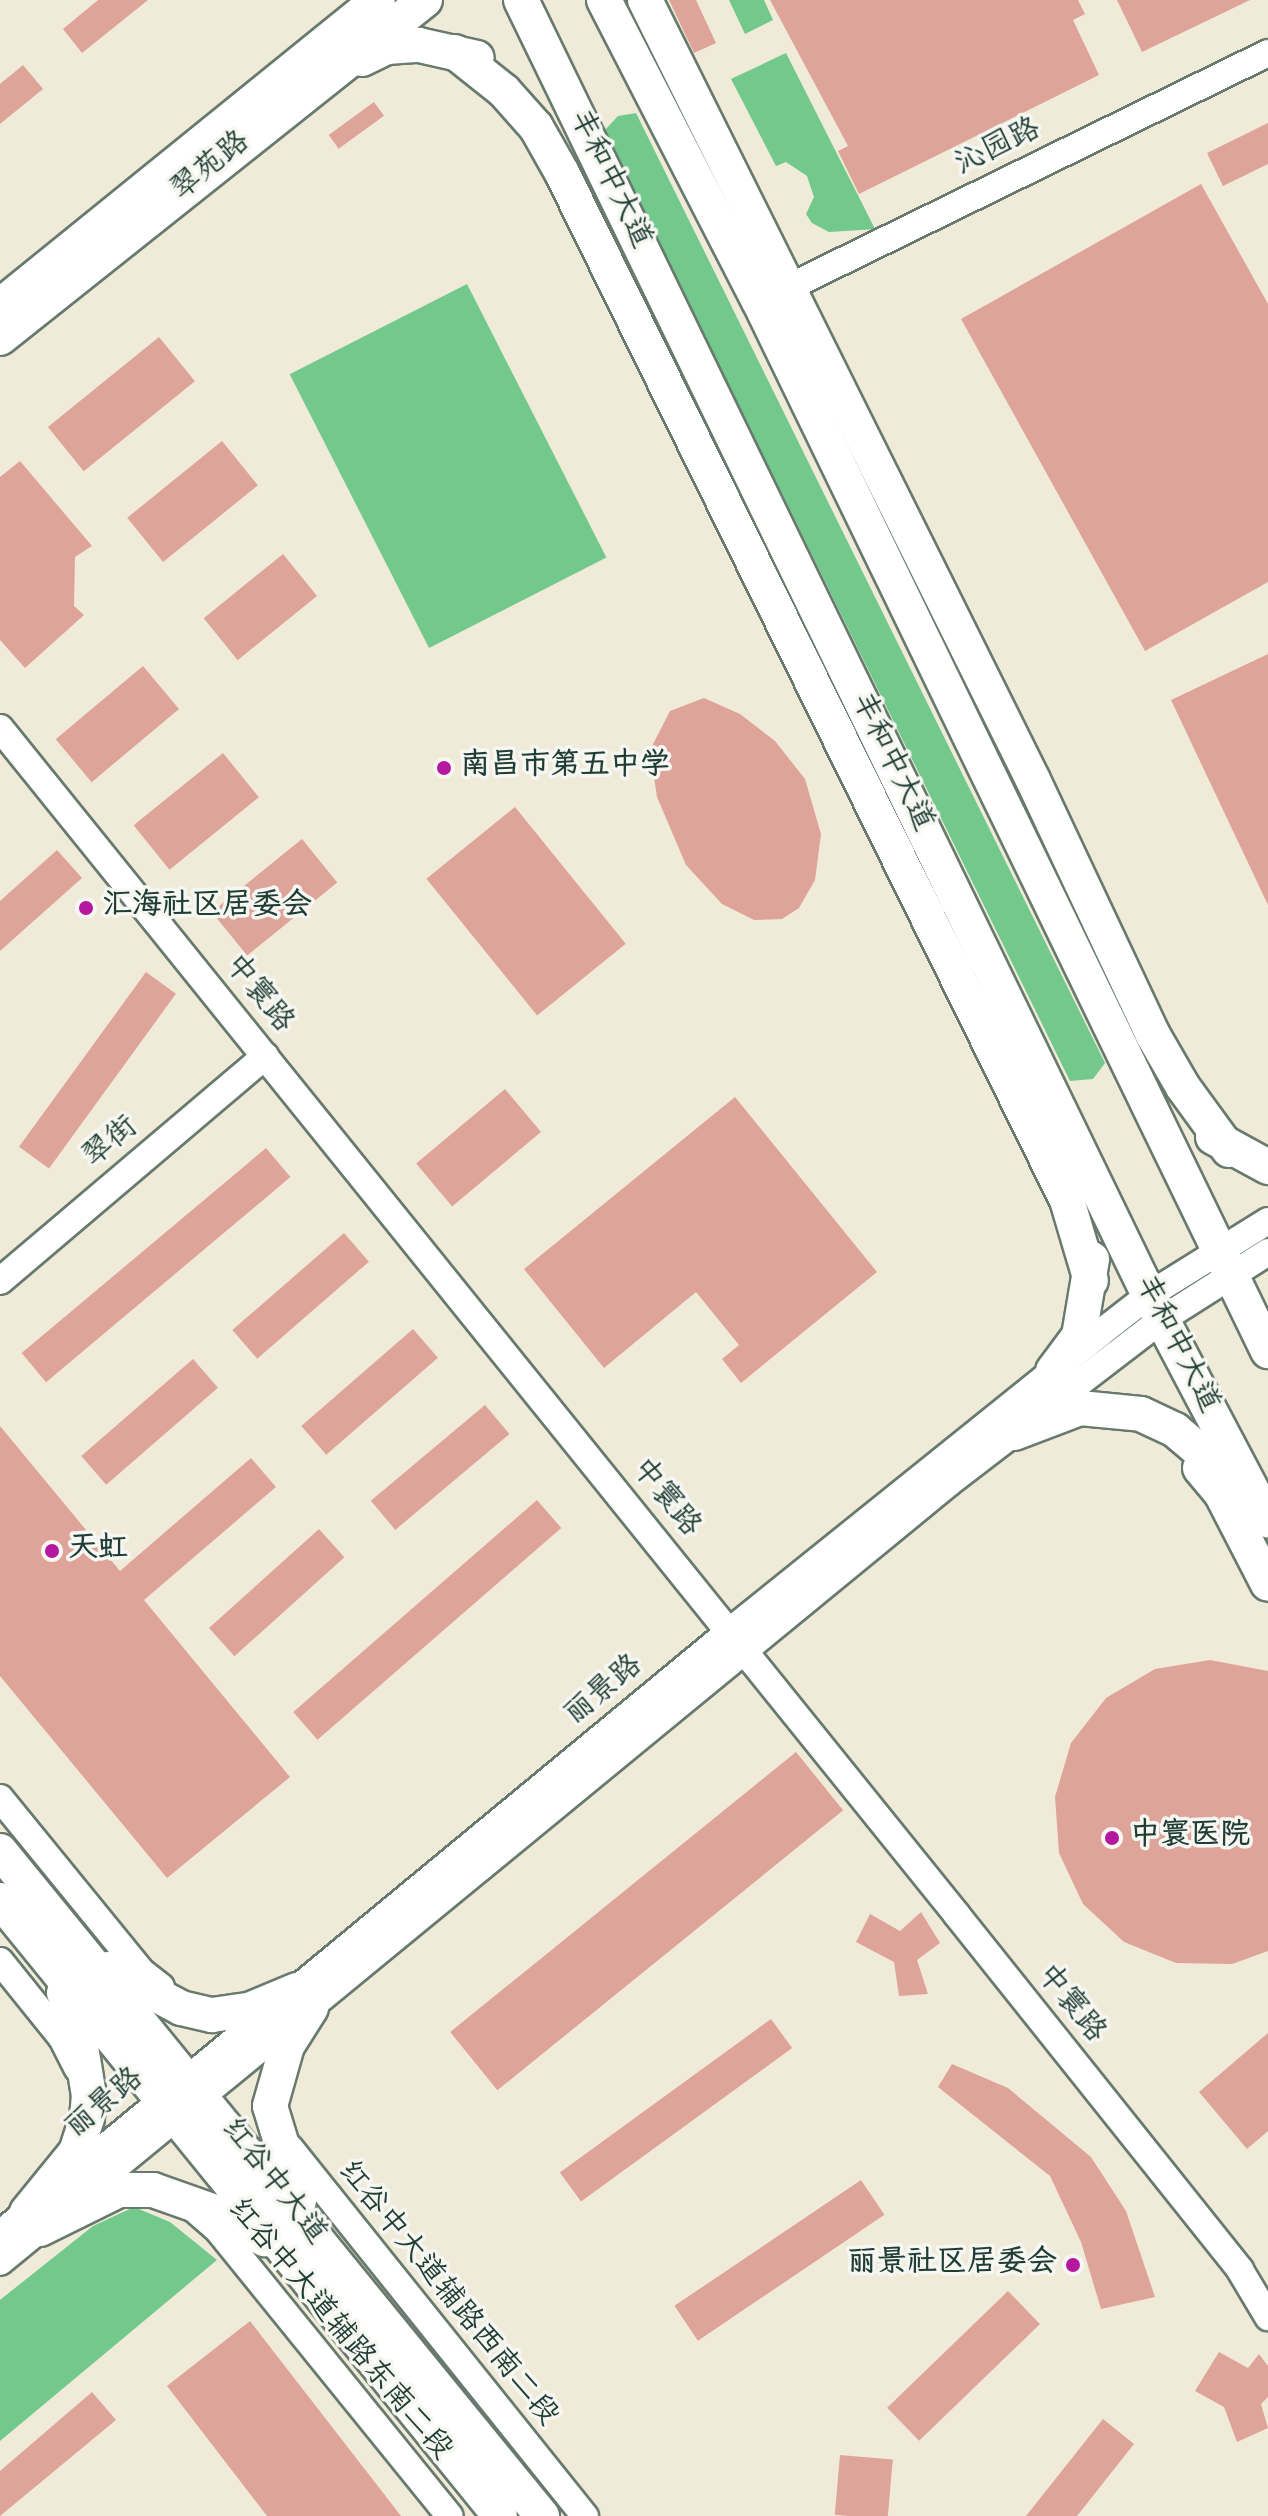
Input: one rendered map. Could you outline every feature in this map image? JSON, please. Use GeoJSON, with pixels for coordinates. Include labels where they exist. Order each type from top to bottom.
{"type":"FeatureCollection","features":[{"type":"Feature","properties":{"kind":"main road"},"geometry":{"type":"LineString","coordinates":[[324,60],[355,0]]}},
{"type":"Feature","properties":{"kind":"main road","name":"翠苑路"},"geometry":{"type":"LineString","coordinates":[[0,338],[324,60],[378,0]]}},
{"type":"Feature","properties":{"kind":"main road","name":"翠苑路"},"geometry":{"type":"LineString","coordinates":[[0,306],[324,60],[425,0]]}},
{"type":"Feature","properties":{"kind":"main road","name":"丰和中大道"},"geometry":{"type":"LineString","coordinates":[[521,0],[1155,1308],[1262,1511]]}},
{"type":"Feature","properties":{"kind":"main road"},"geometry":{"type":"LineString","coordinates":[[604,0],[654,97],[774,294],[1033,780],[1153,1035],[1183,1087],[1229,1150]]}},
{"type":"Feature","properties":{"kind":"main road"},"geometry":{"type":"LineString","coordinates":[[633,0],[654,97]]}},
{"type":"Feature","properties":{"kind":"main road"},"geometry":{"type":"LineString","coordinates":[[645,0],[774,294],[1222,1264],[1268,1351]]}},
{"type":"Feature","properties":{"kind":"main road"},"geometry":{"type":"LineString","coordinates":[[324,60],[387,47],[419,45],[455,52],[520,80],[594,151]]}},
{"type":"Feature","properties":{"kind":"main road"},"geometry":{"type":"LineString","coordinates":[[455,52],[504,91],[536,127],[562,173],[1067,1200],[1091,1281]]}},
{"type":"Feature","properties":{"kind":"main road"},"geometry":{"type":"LineString","coordinates":[[1126,1056],[1229,1150],[1268,1167]]}},
{"type":"Feature","properties":{"kind":"main road"},"geometry":{"type":"LineString","coordinates":[[1053,1371],[1079,1336],[1091,1281],[1091,1226],[1081,1155]]}},
{"type":"Feature","properties":{"kind":"main road"},"geometry":{"type":"LineString","coordinates":[[1014,1433],[1080,1408],[1141,1414],[1175,1430],[1262,1511]]}},
{"type":"Feature","properties":{"kind":"main road"},"geometry":{"type":"LineString","coordinates":[[1141,1414],[1191,1456],[1221,1493],[1268,1584]]}},
{"type":"Feature","properties":{"kind":"main road","name":"红谷中大道"},"geometry":{"type":"LineString","coordinates":[[0,1851],[63,1954],[170,2109],[305,2251],[542,2516]]}},
{"type":"Feature","properties":{"kind":"main road","name":"红谷中大道"},"geometry":{"type":"LineString","coordinates":[[0,1900],[63,1954],[197,2087],[305,2251],[500,2516]]}},
{"type":"Feature","properties":{"kind":"main road"},"geometry":{"type":"LineString","coordinates":[[63,1954],[116,1975],[191,2012],[249,2010],[304,1999]]}},
{"type":"Feature","properties":{"kind":"main road"},"geometry":{"type":"LineString","coordinates":[[34,2220],[76,2152],[89,2096],[63,1954]]}},
{"type":"Feature","properties":{"kind":"main road"},"geometry":{"type":"LineString","coordinates":[[304,1999],[270,2106],[305,2251]]}},
{"type":"Feature","properties":{"kind":"main road"},"geometry":{"type":"LineString","coordinates":[[34,2220],[119,2190],[171,2194],[305,2251]]}},
{"type":"Feature","properties":{"kind":"street","name":"沁园路"},"geometry":{"type":"LineString","coordinates":[[774,294],[1268,53]]}},
{"type":"Feature","properties":{"kind":"street","name":"中寰路"},"geometry":{"type":"LineString","coordinates":[[0,728],[738,1641],[1240,2270],[1268,2317]]}},
{"type":"Feature","properties":{"kind":"street","name":"翠街"},"geometry":{"type":"LineString","coordinates":[[0,1281],[265,1056]]}},
{"type":"Feature","properties":{"kind":"street","name":"丽景路"},"geometry":{"type":"LineString","coordinates":[[0,2262],[34,2220],[738,1641],[1053,1371],[1222,1264],[1268,1221]]}},
{"type":"Feature","properties":{"kind":"street","name":"丽景路"},"geometry":{"type":"LineString","coordinates":[[1222,1264],[1268,1252]]}},
{"type":"Feature","properties":{"kind":"street","name":"丽景路"},"geometry":{"type":"LineString","coordinates":[[738,1641],[1014,1433],[1155,1308]]}},
{"type":"Feature","properties":{"kind":"street"},"geometry":{"type":"LineString","coordinates":[[0,1798],[142,1972],[191,2012]]}},
{"type":"Feature","properties":{"kind":"street"},"geometry":{"type":"LineString","coordinates":[[0,1961],[62,2038],[89,2096]]}},
{"type":"Feature","properties":{"kind":"street","name":"红谷中大道辅路西南二段"},"geometry":{"type":"LineString","coordinates":[[270,2106],[302,2169],[585,2516]]}},
{"type":"Feature","properties":{"kind":"street","name":"红谷中大道辅路东南二段"},"geometry":{"type":"LineString","coordinates":[[171,2194],[218,2230],[450,2516]]}},
{"type":"Feature","properties":{"kind":"street","name":"丽景路"},"geometry":{"type":"LineString","coordinates":[[0,2234],[34,2220]]}},
{"type":"Feature","properties":{"kind":"green space"},"geometry":{"type":"Polygon","coordinates":[[[729,0],[764,0],[773,20],[745,34],[729,0]]]}},
{"type":"Feature","properties":{"kind":"green space"},"geometry":{"type":"Polygon","coordinates":[[[786,53],[876,229],[829,232],[812,223],[806,214],[814,197],[807,176],[786,162],[776,166],[731,79],[786,53]]]}},
{"type":"Feature","properties":{"kind":"green space"},"geometry":{"type":"Polygon","coordinates":[[[636,113],[1105,1063],[1093,1079],[1070,1081],[604,131],[618,116],[636,113]]]}},
{"type":"Feature","properties":{"kind":"green space"},"geometry":{"type":"Polygon","coordinates":[[[467,284],[606,558],[429,648],[290,374],[467,284]]]}},
{"type":"Feature","properties":{"kind":"green space"},"geometry":{"type":"Polygon","coordinates":[[[134,2207],[170,2222],[217,2260],[0,2441],[0,2300],[93,2226],[134,2207]]]}},
{"type":"Feature","properties":{"kind":"building"},"geometry":{"type":"Polygon","coordinates":[[[98,0],[148,0],[82,53],[63,29],[98,0]]]}},
{"type":"Feature","properties":{"kind":"building"},"geometry":{"type":"Polygon","coordinates":[[[669,0],[696,0],[716,43],[694,53],[669,0]]]}},
{"type":"Feature","properties":{"kind":"building"},"geometry":{"type":"Polygon","coordinates":[[[770,0],[1078,0],[1085,14],[1073,20],[1099,75],[859,194],[838,151],[848,146],[770,0]]]}},
{"type":"Feature","properties":{"kind":"building"},"geometry":{"type":"Polygon","coordinates":[[[1117,0],[1250,0],[1142,52],[1117,0]]]}},
{"type":"Feature","properties":{"kind":"building"},"geometry":{"type":"Polygon","coordinates":[[[23,65],[43,89],[0,124],[0,84],[23,65]]]}},
{"type":"Feature","properties":{"kind":"building"},"geometry":{"type":"Polygon","coordinates":[[[374,102],[384,116],[339,149],[329,135],[374,102]]]}},
{"type":"Feature","properties":{"kind":"building"},"geometry":{"type":"Polygon","coordinates":[[[1268,123],[1268,164],[1223,186],[1207,153],[1268,123]]]}},
{"type":"Feature","properties":{"kind":"building"},"geometry":{"type":"Polygon","coordinates":[[[1201,184],[1268,304],[1268,582],[1145,651],[961,319],[1201,184]]]}},
{"type":"Feature","properties":{"kind":"building"},"geometry":{"type":"Polygon","coordinates":[[[159,337],[195,381],[84,471],[48,427],[159,337]]]}},
{"type":"Feature","properties":{"kind":"building"},"geometry":{"type":"Polygon","coordinates":[[[222,441],[258,485],[163,562],[127,518],[222,441]]]}},
{"type":"Feature","properties":{"kind":"building"},"geometry":{"type":"Polygon","coordinates":[[[20,461],[92,546],[75,557],[74,606],[84,615],[25,668],[0,640],[0,477],[20,461]]]}},
{"type":"Feature","properties":{"kind":"building"},"geometry":{"type":"Polygon","coordinates":[[[283,554],[317,596],[238,660],[204,618],[283,554]]]}},
{"type":"Feature","properties":{"kind":"building"},"geometry":{"type":"Polygon","coordinates":[[[1268,654],[1268,905],[1171,700],[1268,654]]]}},
{"type":"Feature","properties":{"kind":"building"},"geometry":{"type":"Polygon","coordinates":[[[143,666],[179,709],[92,782],[56,739],[143,666]]]}},
{"type":"Feature","properties":{"kind":"building"},"geometry":{"type":"Polygon","coordinates":[[[704,698],[740,714],[775,741],[805,779],[821,834],[815,880],[799,908],[782,919],[754,920],[722,904],[686,865],[657,797],[650,750],[670,711],[704,698]]]}},
{"type":"Feature","properties":{"kind":"building"},"geometry":{"type":"Polygon","coordinates":[[[223,753],[259,797],[169,870],[134,825],[223,753]]]}},
{"type":"Feature","properties":{"kind":"building"},"geometry":{"type":"Polygon","coordinates":[[[515,807],[626,944],[537,1016],[426,879],[515,807]]]}},
{"type":"Feature","properties":{"kind":"building"},"geometry":{"type":"Polygon","coordinates":[[[302,839],[337,883],[247,956],[212,912],[302,839]]]}},
{"type":"Feature","properties":{"kind":"building"},"geometry":{"type":"Polygon","coordinates":[[[57,850],[82,878],[0,951],[0,901],[57,850]]]}},
{"type":"Feature","properties":{"kind":"building"},"geometry":{"type":"Polygon","coordinates":[[[146,972],[176,994],[49,1168],[19,1147],[146,972]]]}},
{"type":"Feature","properties":{"kind":"building"},"geometry":{"type":"Polygon","coordinates":[[[505,1089],[541,1132],[452,1206],[416,1164],[505,1089]]]}},
{"type":"Feature","properties":{"kind":"building"},"geometry":{"type":"Polygon","coordinates":[[[735,1097],[877,1272],[741,1383],[722,1359],[739,1345],[696,1292],[604,1368],[524,1269],[735,1097]]]}},
{"type":"Feature","properties":{"kind":"building"},"geometry":{"type":"Polygon","coordinates":[[[266,1148],[290,1177],[46,1382],[22,1353],[266,1148]]]}},
{"type":"Feature","properties":{"kind":"building"},"geometry":{"type":"Polygon","coordinates":[[[344,1233],[369,1262],[257,1359],[232,1330],[344,1233]]]}},
{"type":"Feature","properties":{"kind":"building"},"geometry":{"type":"Polygon","coordinates":[[[413,1329],[438,1358],[326,1455],[301,1426],[413,1329]]]}},
{"type":"Feature","properties":{"kind":"building"},"geometry":{"type":"Polygon","coordinates":[[[193,1359],[218,1388],[106,1485],[81,1456],[193,1359]]]}},
{"type":"Feature","properties":{"kind":"building"},"geometry":{"type":"Polygon","coordinates":[[[485,1405],[509,1434],[395,1530],[371,1501],[485,1405]]]}},
{"type":"Feature","properties":{"kind":"building","name":"天虹"},"geometry":{"type":"Polygon","coordinates":[[[0,1426],[120,1571],[251,1458],[276,1487],[144,1600],[290,1777],[167,1878],[0,1676],[0,1426]]]}},
{"type":"Feature","properties":{"kind":"building"},"geometry":{"type":"Polygon","coordinates":[[[537,1500],[561,1528],[318,1740],[293,1712],[537,1500]]]}},
{"type":"Feature","properties":{"kind":"building"},"geometry":{"type":"Polygon","coordinates":[[[319,1529],[344,1557],[234,1656],[209,1628],[319,1529]]]}},
{"type":"Feature","properties":{"kind":"building"},"geometry":{"type":"Polygon","coordinates":[[[1210,1660],[1268,1671],[1268,1951],[1232,1964],[1176,1963],[1124,1942],[1083,1904],[1059,1853],[1055,1797],[1071,1743],[1106,1698],[1155,1669],[1210,1660]]]}},
{"type":"Feature","properties":{"kind":"building"},"geometry":{"type":"Polygon","coordinates":[[[796,1752],[843,1810],[497,2090],[450,2032],[796,1752]]]}},
{"type":"Feature","properties":{"kind":"building"},"geometry":{"type":"Polygon","coordinates":[[[921,1912],[940,1943],[917,1960],[928,1994],[899,1996],[894,1962],[856,1942],[870,1914],[900,1931],[921,1912]]]}},
{"type":"Feature","properties":{"kind":"building"},"geometry":{"type":"Polygon","coordinates":[[[771,2019],[792,2048],[581,2202],[560,2172],[771,2019]]]}},
{"type":"Feature","properties":{"kind":"building"},"geometry":{"type":"Polygon","coordinates":[[[1268,2033],[1268,2131],[1247,2149],[1199,2092],[1268,2033]]]}},
{"type":"Feature","properties":{"kind":"building"},"geometry":{"type":"Polygon","coordinates":[[[952,2064],[1008,2088],[1091,2157],[1126,2211],[1155,2297],[1101,2309],[1081,2242],[1050,2176],[938,2087],[952,2064]]]}},
{"type":"Feature","properties":{"kind":"building"},"geometry":{"type":"Polygon","coordinates":[[[861,2180],[884,2215],[698,2341],[674,2306],[861,2180]]]}},
{"type":"Feature","properties":{"kind":"building"},"geometry":{"type":"Polygon","coordinates":[[[1008,2291],[1040,2324],[919,2441],[887,2408],[1008,2291]]]}},
{"type":"Feature","properties":{"kind":"building"},"geometry":{"type":"Polygon","coordinates":[[[250,2321],[401,2516],[267,2516],[167,2386],[250,2321]]]}},
{"type":"Feature","properties":{"kind":"building"},"geometry":{"type":"Polygon","coordinates":[[[1219,2352],[1248,2368],[1259,2354],[1268,2366],[1268,2397],[1261,2404],[1268,2428],[1237,2442],[1224,2407],[1195,2391],[1219,2352]]]}},
{"type":"Feature","properties":{"kind":"building"},"geometry":{"type":"Polygon","coordinates":[[[92,2392],[116,2420],[0,2516],[0,2471],[92,2392]]]}},
{"type":"Feature","properties":{"kind":"building"},"geometry":{"type":"Polygon","coordinates":[[[1103,2419],[1134,2444],[1077,2516],[1026,2516],[1103,2419]]]}},
{"type":"Feature","properties":{"kind":"building"},"geometry":{"type":"Polygon","coordinates":[[[840,2455],[893,2460],[888,2516],[835,2515],[840,2455]]]}},
{"type":"Feature","properties":{"kind":"place","name":"南昌市第五中学"},"geometry":{"type":"Point","coordinates":[444,768]}},
{"type":"Feature","properties":{"kind":"place","name":"汇海社区居委会"},"geometry":{"type":"Point","coordinates":[86,908]}},
{"type":"Feature","properties":{"kind":"place","name":"天虹"},"geometry":{"type":"Point","coordinates":[52,1551]}},
{"type":"Feature","properties":{"kind":"place","name":"中寰医院"},"geometry":{"type":"Point","coordinates":[1112,1838]}},
{"type":"Feature","properties":{"kind":"place","name":"丽景社区居委会"},"geometry":{"type":"Point","coordinates":[1073,2265]}}]}
